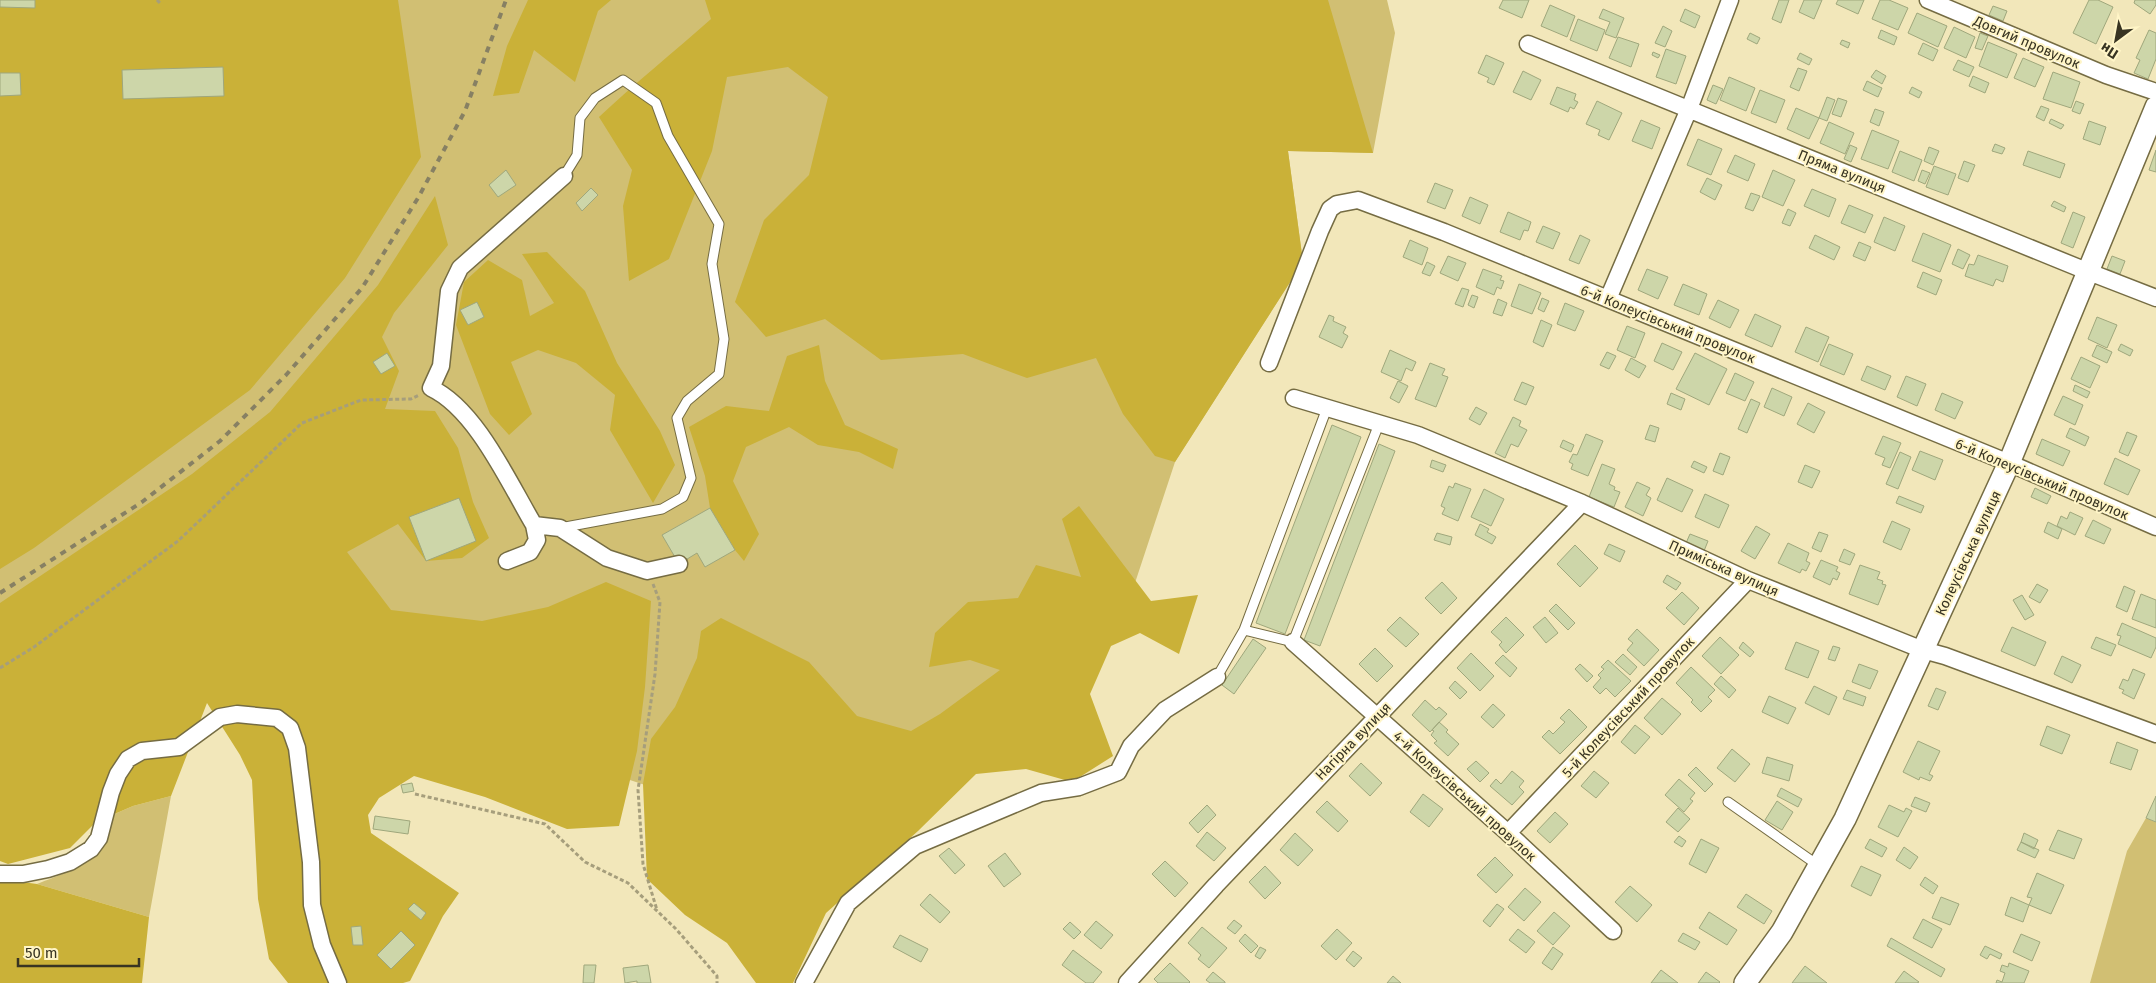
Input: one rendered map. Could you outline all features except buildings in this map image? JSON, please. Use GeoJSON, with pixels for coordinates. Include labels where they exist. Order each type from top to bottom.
{"type":"FeatureCollection","features":[{"type":"Feature","properties":{"kind":"street"},"geometry":{"type":"LineString","coordinates":[[1608,300],[1689,109],[1730,0]]}},
{"type":"Feature","properties":{"kind":"street","name":"Довгий провулок"},"geometry":{"type":"LineString","coordinates":[[1928,0],[2106,75],[2156,92]]}},
{"type":"Feature","properties":{"kind":"street","name":"Пряма вулиця"},"geometry":{"type":"LineString","coordinates":[[1528,44],[2156,298]]}},
{"type":"Feature","properties":{"kind":"street","name":"Колеусівська вулиця"},"geometry":{"type":"LineString","coordinates":[[1745,983],[1782,932],[1845,819],[2009,463],[2156,107]]}},
{"type":"Feature","properties":{"kind":"street"},"geometry":{"type":"LineString","coordinates":[[507,561],[530,552],[537,540],[534,525],[476,427],[444,394],[432,388],[441,366],[449,291],[460,268],[564,176]]}},
{"type":"Feature","properties":{"kind":"street","name":"6-й Колеусівський провулок"},"geometry":{"type":"LineString","coordinates":[[1270,363],[1320,230],[1330,209],[1337,204],[1358,200],[1444,232],[2009,463],[2156,527]]}},
{"type":"Feature","properties":{"kind":"street","name":"Приміська вулиця"},"geometry":{"type":"LineString","coordinates":[[1294,398],[1418,436],[1582,503],[1748,580],[1923,650],[1945,656],[2156,734]]}},
{"type":"Feature","properties":{"kind":"street","name":"Нагірна вулиця"},"geometry":{"type":"LineString","coordinates":[[1127,983],[1222,878],[1582,503]]}},
{"type":"Feature","properties":{"kind":"street"},"geometry":{"type":"LineString","coordinates":[[534,525],[560,528],[607,558],[648,571],[679,564]]}},
{"type":"Feature","properties":{"kind":"street","name":"5-й Колеусівський провулок"},"geometry":{"type":"LineString","coordinates":[[1508,832],[1748,580]]}},
{"type":"Feature","properties":{"kind":"street","name":"4-й Колеусівський провулок"},"geometry":{"type":"LineString","coordinates":[[1293,642],[1508,832],[1613,931]]}},
{"type":"Feature","properties":{"kind":"street"},"geometry":{"type":"LineString","coordinates":[[804,983],[848,903],[916,846],[1041,793],[1079,787],[1118,772],[1131,746],[1165,710],[1216,677]]}},
{"type":"Feature","properties":{"kind":"street"},"geometry":{"type":"LineString","coordinates":[[0,874],[23,874],[48,870],[70,862],[91,849],[100,838],[111,792],[118,774],[128,759],[142,751],[179,747],[220,717],[237,714],[277,718],[290,728],[296,748],[311,862],[312,906],[322,945],[338,983]]}},
{"type":"Feature","properties":{"kind":"lane"},"geometry":{"type":"LineString","coordinates":[[560,528],[662,509],[684,497],[691,478],[676,418],[687,401],[719,374],[724,339],[712,264],[719,224],[668,136],[656,103],[623,80],[595,98],[580,118],[577,155],[564,176]]}},
{"type":"Feature","properties":{"kind":"lane"},"geometry":{"type":"LineString","coordinates":[[1216,677],[1244,630],[1327,408]]}},
{"type":"Feature","properties":{"kind":"lane"},"geometry":{"type":"LineString","coordinates":[[1244,630],[1293,642],[1379,424]]}},
{"type":"Feature","properties":{"kind":"lane"},"geometry":{"type":"LineString","coordinates":[[1728,802],[1819,867]]}},
{"type":"Feature","properties":{"kind":"path"},"geometry":{"type":"LineString","coordinates":[[157,0],[160,4]]}},
{"type":"Feature","properties":{"kind":"path"},"geometry":{"type":"LineString","coordinates":[[0,668],[34,646],[178,541],[302,423],[361,400],[411,398],[432,388]]}},
{"type":"Feature","properties":{"kind":"path"},"geometry":{"type":"LineString","coordinates":[[648,571],[660,602],[655,674],[638,790],[643,864],[657,911]]}},
{"type":"Feature","properties":{"kind":"path"},"geometry":{"type":"LineString","coordinates":[[415,794],[545,824],[585,862],[628,883],[676,929],[717,976],[717,983]]}},
{"type":"Feature","properties":{"kind":"shaded area"},"geometry":{"type":"Polygon","coordinates":[[[0,0],[1387,0],[1395,33],[1373,153],[1288,151],[1303,262],[1175,462],[1131,595],[845,851],[336,683],[0,684],[0,0]]]}},
{"type":"Feature","properties":{"kind":"shaded area"},"geometry":{"type":"Polygon","coordinates":[[[0,0],[398,0],[421,157],[345,278],[250,390],[34,548],[0,569],[0,0]]]}},
{"type":"Feature","properties":{"kind":"shaded area"},"geometry":{"type":"Polygon","coordinates":[[[528,0],[611,0],[598,11],[575,82],[534,50],[519,93],[493,96],[507,46],[528,0]]]}},
{"type":"Feature","properties":{"kind":"shaded area"},"geometry":{"type":"Polygon","coordinates":[[[705,0],[1328,0],[1373,153],[1288,151],[1303,262],[1175,462],[1155,456],[1123,414],[1096,358],[1027,378],[963,354],[881,360],[825,319],[766,337],[735,302],[764,220],[809,175],[828,97],[788,67],[727,77],[712,151],[669,259],[629,281],[623,206],[632,170],[599,117],[711,19],[705,0]]]}},
{"type":"Feature","properties":{"kind":"shaded area"},"geometry":{"type":"Polygon","coordinates":[[[435,196],[448,245],[394,313],[382,337],[399,371],[385,409],[435,411],[458,448],[473,502],[489,538],[462,558],[426,561],[398,524],[347,552],[391,610],[482,621],[548,607],[606,582],[651,601],[645,687],[637,751],[619,826],[567,829],[485,797],[414,776],[379,798],[368,815],[371,833],[459,893],[443,916],[410,981],[403,983],[288,983],[269,959],[258,899],[252,780],[240,755],[207,703],[171,796],[133,806],[96,822],[70,848],[8,864],[0,861],[0,603],[192,474],[270,412],[378,285],[435,196]]]}},
{"type":"Feature","properties":{"kind":"shaded area"},"geometry":{"type":"Polygon","coordinates":[[[547,252],[585,291],[617,363],[660,431],[675,465],[653,503],[610,430],[615,395],[576,363],[538,350],[511,362],[532,414],[509,435],[490,414],[456,325],[464,282],[488,260],[522,280],[530,316],[554,303],[522,254],[547,252]]]}},
{"type":"Feature","properties":{"kind":"shaded area"},"geometry":{"type":"Polygon","coordinates":[[[819,345],[825,381],[845,425],[898,449],[893,469],[859,452],[818,445],[789,427],[746,447],[733,481],[759,534],[744,561],[735,550],[710,508],[705,476],[689,427],[726,406],[769,411],[787,356],[819,345]]]}},
{"type":"Feature","properties":{"kind":"shaded area"},"geometry":{"type":"Polygon","coordinates":[[[1079,506],[1151,601],[1198,595],[1179,654],[1140,633],[1111,646],[1090,694],[1113,756],[1072,782],[1026,769],[976,774],[918,831],[826,913],[793,983],[756,983],[727,943],[685,915],[647,879],[643,784],[651,739],[675,707],[697,658],[701,631],[721,618],[809,662],[857,716],[911,731],[940,714],[1000,670],[970,660],[929,667],[935,633],[968,602],[1018,598],[1036,565],[1081,577],[1062,519],[1079,506]]]}},
{"type":"Feature","properties":{"kind":"shaded area"},"geometry":{"type":"Polygon","coordinates":[[[171,796],[149,917],[37,884],[73,869],[98,853],[106,840],[110,816],[133,806],[171,796]]]}},
{"type":"Feature","properties":{"kind":"shaded area"},"geometry":{"type":"Polygon","coordinates":[[[2146,818],[2156,822],[2156,983],[2090,983],[2127,851],[2146,818]]]}},
{"type":"Feature","properties":{"kind":"shaded area"},"geometry":{"type":"Polygon","coordinates":[[[0,879],[37,884],[149,917],[142,983],[0,983],[0,879]]]}},
{"type":"Feature","properties":{"kind":"railway"},"geometry":{"type":"LineString","coordinates":[[0,593],[142,502],[220,441],[286,375],[362,288],[418,198],[465,111],[506,0]]}}]}
